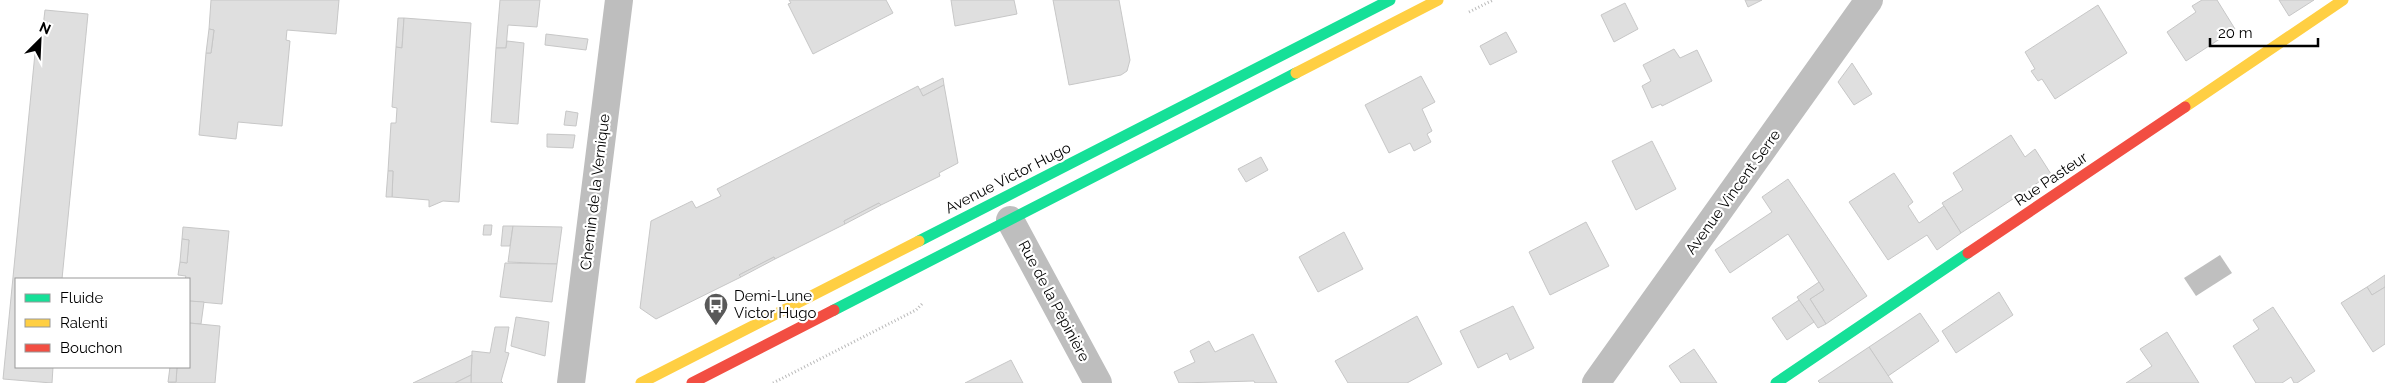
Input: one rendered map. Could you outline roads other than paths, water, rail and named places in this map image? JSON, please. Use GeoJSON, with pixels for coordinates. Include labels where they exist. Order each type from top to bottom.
{"type":"FeatureCollection","features":[{"type":"Feature","properties":{"kind":"main road","name":"Avenue Victor Hugo"},"geometry":{"type":"LineString","coordinates":[[641,383],[1390,0]]}},
{"type":"Feature","properties":{"kind":"main road"},"geometry":{"type":"LineString","coordinates":[[692,383],[1438,0]]}},
{"type":"Feature","properties":{"kind":"main road","name":"Rue Pasteur"},"geometry":{"type":"LineString","coordinates":[[1776,383],[2343,0]]}},
{"type":"Feature","properties":{"kind":"street","name":"Chemin de la Vernique"},"geometry":{"type":"LineString","coordinates":[[571,383],[619,0]]}},
{"type":"Feature","properties":{"kind":"street","name":"Avenue Vincent Serre"},"geometry":{"type":"LineString","coordinates":[[1596,383],[1869,0]]}},
{"type":"Feature","properties":{"kind":"street","name":"Rue de la Pépinière"},"geometry":{"type":"LineString","coordinates":[[1010,220],[1098,383]]}},
{"type":"Feature","properties":{"kind":"place","name":"Demi-Lune Victor Hugo"},"geometry":{"type":"Point","coordinates":[716,326]}}]}
